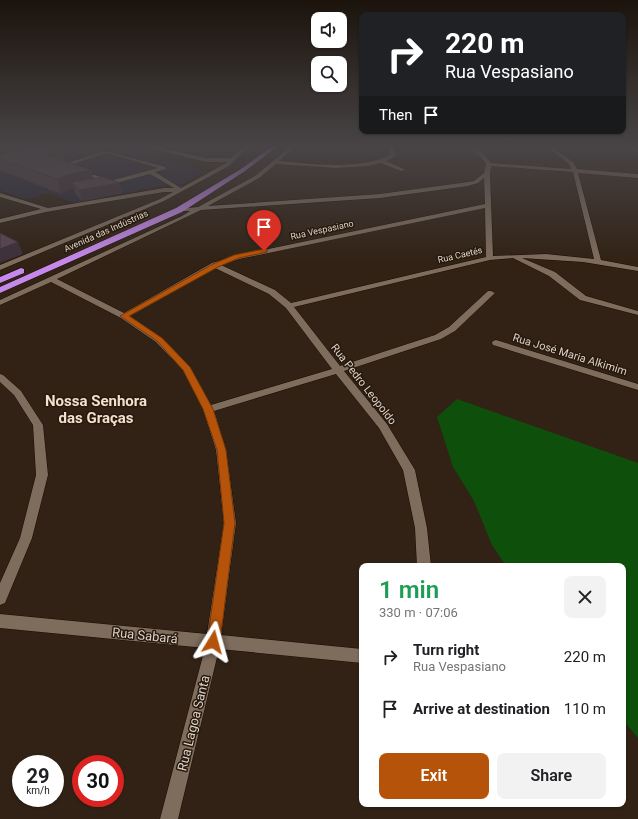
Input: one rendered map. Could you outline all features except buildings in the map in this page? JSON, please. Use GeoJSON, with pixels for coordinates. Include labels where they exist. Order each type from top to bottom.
{"type":"FeatureCollection","features":[{"type":"Feature","properties":{"kind":"highway","name":"Avenida das Indústrias"},"geometry":{"type":"LineString","coordinates":[[0,290],[179,210],[217,186]]}},
{"type":"Feature","properties":{"kind":"highway","name":"Avenida das Indústrias"},"geometry":{"type":"LineString","coordinates":[[0,280],[217,186]]}},
{"type":"Feature","properties":{"kind":"street"},"geometry":{"type":"LineString","coordinates":[[158,185],[171,195]]}},
{"type":"Feature","properties":{"kind":"street"},"geometry":{"type":"LineString","coordinates":[[173,185],[181,190]]}},
{"type":"Feature","properties":{"kind":"street"},"geometry":{"type":"LineString","coordinates":[[0,268],[107,227],[190,185]]}},
{"type":"Feature","properties":{"kind":"street"},"geometry":{"type":"LineString","coordinates":[[0,303],[184,217],[242,185]]}},
{"type":"Feature","properties":{"kind":"street"},"geometry":{"type":"LineString","coordinates":[[179,210],[380,196],[459,185]]}},
{"type":"Feature","properties":{"kind":"street"},"geometry":{"type":"LineString","coordinates":[[488,185],[490,258]]}},
{"type":"Feature","properties":{"kind":"street"},"geometry":{"type":"LineString","coordinates":[[579,185],[598,261]]}},
{"type":"Feature","properties":{"kind":"street"},"geometry":{"type":"LineString","coordinates":[[0,221],[46,210],[164,190],[181,190]]}},
{"type":"Feature","properties":{"kind":"street"},"geometry":{"type":"LineString","coordinates":[[0,195],[46,210]]}},
{"type":"Feature","properties":{"kind":"street","name":"Rua Vespasiano"},"geometry":{"type":"LineString","coordinates":[[124,316],[216,265],[237,257],[489,205]]}},
{"type":"Feature","properties":{"kind":"street"},"geometry":{"type":"LineString","coordinates":[[510,256],[552,274],[583,298],[638,313]]}},
{"type":"Feature","properties":{"kind":"street","name":"Rua Caetés"},"geometry":{"type":"LineString","coordinates":[[289,306],[490,258],[510,256],[565,257],[598,261],[638,269]]}},
{"type":"Feature","properties":{"kind":"street","name":"Rua Pedro Leopoldo"},"geometry":{"type":"LineString","coordinates":[[216,265],[272,292],[289,306],[338,370],[384,426],[409,470],[421,528],[424,563]]}},
{"type":"Feature","properties":{"kind":"street","name":"Rua Lagoa Santa"},"geometry":{"type":"LineString","coordinates":[[50,279],[124,316],[160,340],[187,369],[208,409],[222,450],[230,523],[213,642],[169,819]]}},
{"type":"Feature","properties":{"kind":"street"},"geometry":{"type":"LineString","coordinates":[[208,409],[338,370],[438,337],[452,329],[491,293]]}},
{"type":"Feature","properties":{"kind":"street","name":"Rua José Maria Alkimim"},"geometry":{"type":"LineString","coordinates":[[496,343],[638,387]]}},
{"type":"Feature","properties":{"kind":"street"},"geometry":{"type":"LineString","coordinates":[[0,377],[18,393],[38,425],[42,475],[26,538],[0,599]]}},
{"type":"Feature","properties":{"kind":"street","name":"Rua Sabará"},"geometry":{"type":"LineString","coordinates":[[0,621],[359,656]]}},
{"type":"Feature","properties":{"kind":"shaded area"},"geometry":{"type":"Polygon","coordinates":[[[0,185],[162,185],[75,203],[47,193],[27,200],[0,190],[0,185]]]}},
{"type":"Feature","properties":{"kind":"green space"},"geometry":{"type":"Polygon","coordinates":[[[457,399],[638,463],[638,738],[626,724],[626,563],[504,563],[492,545],[474,501],[453,467],[437,417],[457,399]]]}},
{"type":"Feature","properties":{"kind":"district","name":"Nossa Senhora das Graças"},"geometry":{"type":"Point","coordinates":[96,410]}},
{"type":"Feature","properties":{"kind":"route"},"geometry":{"type":"LineString","coordinates":[[213,642],[230,523],[222,450],[208,409],[187,369],[160,340],[124,316],[216,265],[237,257],[264,251]]}}]}
